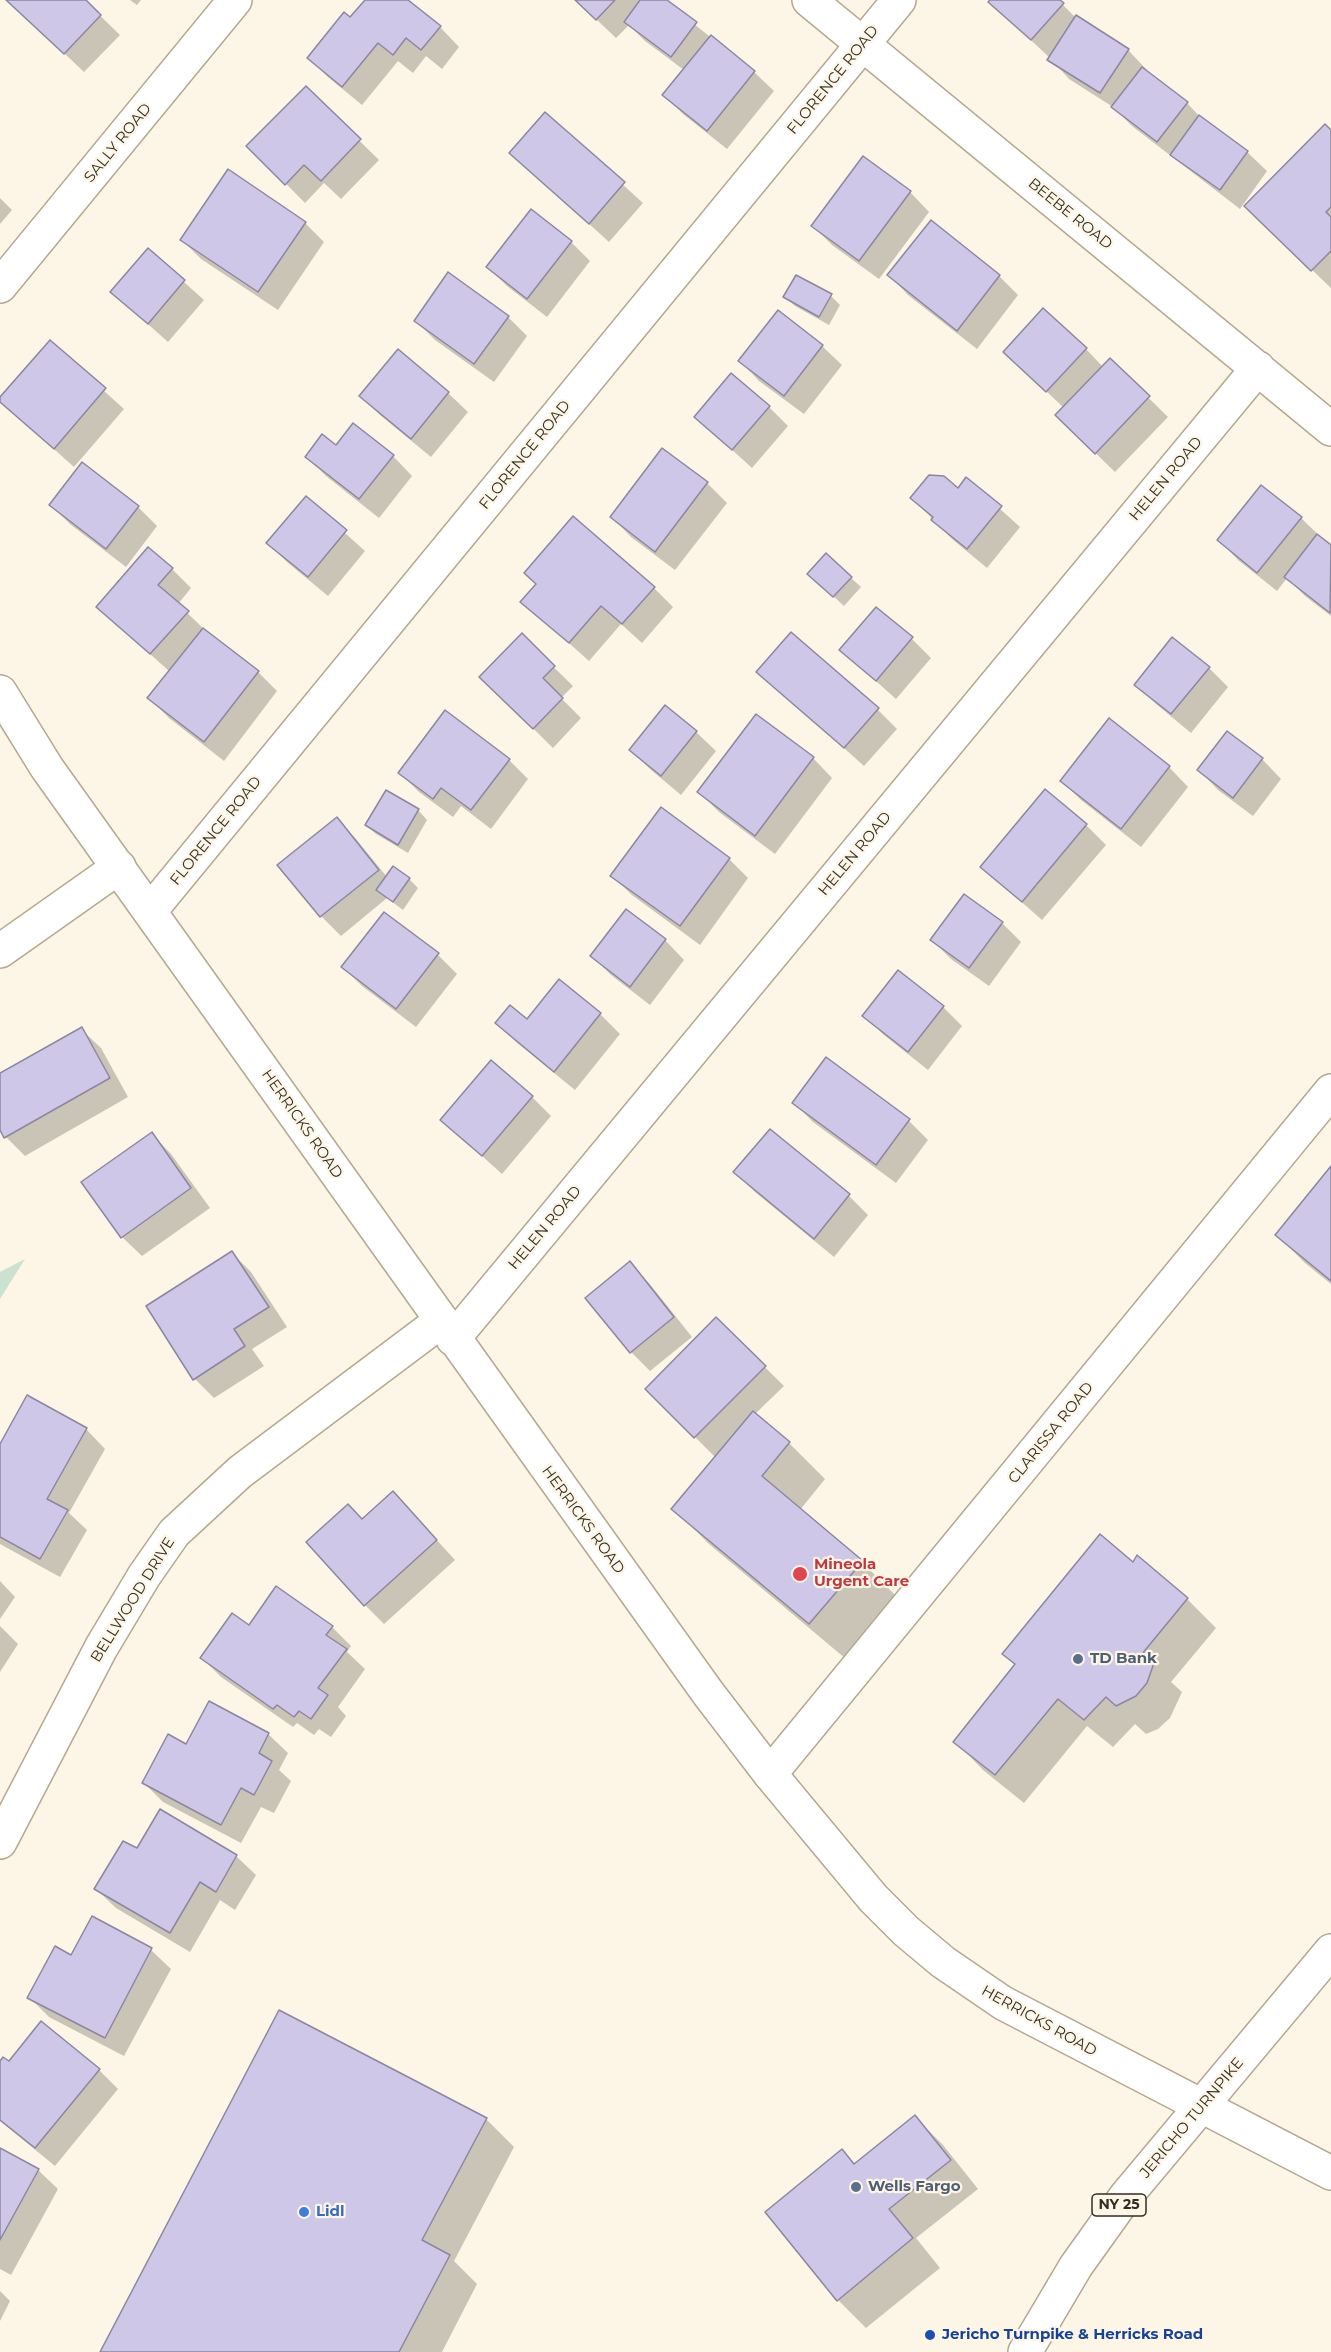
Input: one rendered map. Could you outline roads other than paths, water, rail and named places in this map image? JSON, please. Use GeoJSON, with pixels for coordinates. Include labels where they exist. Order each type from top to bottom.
{"type":"FeatureCollection","features":[{"type":"Feature","properties":{"kind":"street","name":"SALLY ROAD"},"geometry":{"type":"LineString","coordinates":[[0,286],[235,0]]}},
{"type":"Feature","properties":{"kind":"street","name":"BEEBE ROAD"},"geometry":{"type":"LineString","coordinates":[[809,0],[1331,429]]}},
{"type":"Feature","properties":{"kind":"street","name":"FLORENCE ROAD"},"geometry":{"type":"LineString","coordinates":[[150,911],[899,0]]}},
{"type":"Feature","properties":{"kind":"street","name":"HELEN ROAD"},"geometry":{"type":"LineString","coordinates":[[447,1330],[1258,368]]}},
{"type":"Feature","properties":{"kind":"street","name":"HERRICKS ROAD"},"geometry":{"type":"LineString","coordinates":[[0,692],[47,768],[708,1693],[770,1774],[873,1898],[906,1931],[943,1962],[976,1986],[1022,2014],[1331,2173]]}},
{"type":"Feature","properties":{"kind":"street"},"geometry":{"type":"LineString","coordinates":[[0,951],[119,867]]}},
{"type":"Feature","properties":{"kind":"street","name":"CLARISSA ROAD"},"geometry":{"type":"LineString","coordinates":[[770,1774],[1331,1091]]}},
{"type":"Feature","properties":{"kind":"street","name":"BELLWOOD DRIVE"},"geometry":{"type":"LineString","coordinates":[[0,1842],[101,1648],[144,1576],[174,1533],[240,1472],[447,1330]]}},
{"type":"Feature","properties":{"kind":"street","name":"JERICHO TURNPIKE"},"geometry":{"type":"LineString","coordinates":[[1025,2352],[1097,2235],[1126,2196],[1331,1951]]}},
{"type":"Feature","properties":{"kind":"place","name":"Mineola Urgent Care"},"geometry":{"type":"Point","coordinates":[800,1574]}},
{"type":"Feature","properties":{"kind":"place","name":"TD Bank"},"geometry":{"type":"Point","coordinates":[1078,1659]}},
{"type":"Feature","properties":{"kind":"place","name":"Wells Fargo"},"geometry":{"type":"Point","coordinates":[856,2187]}},
{"type":"Feature","properties":{"kind":"place","name":"Lidl"},"geometry":{"type":"Point","coordinates":[304,2212]}},
{"type":"Feature","properties":{"kind":"place","name":"Jericho Turnpike & Herricks Road"},"geometry":{"type":"Point","coordinates":[930,2335]}}]}
